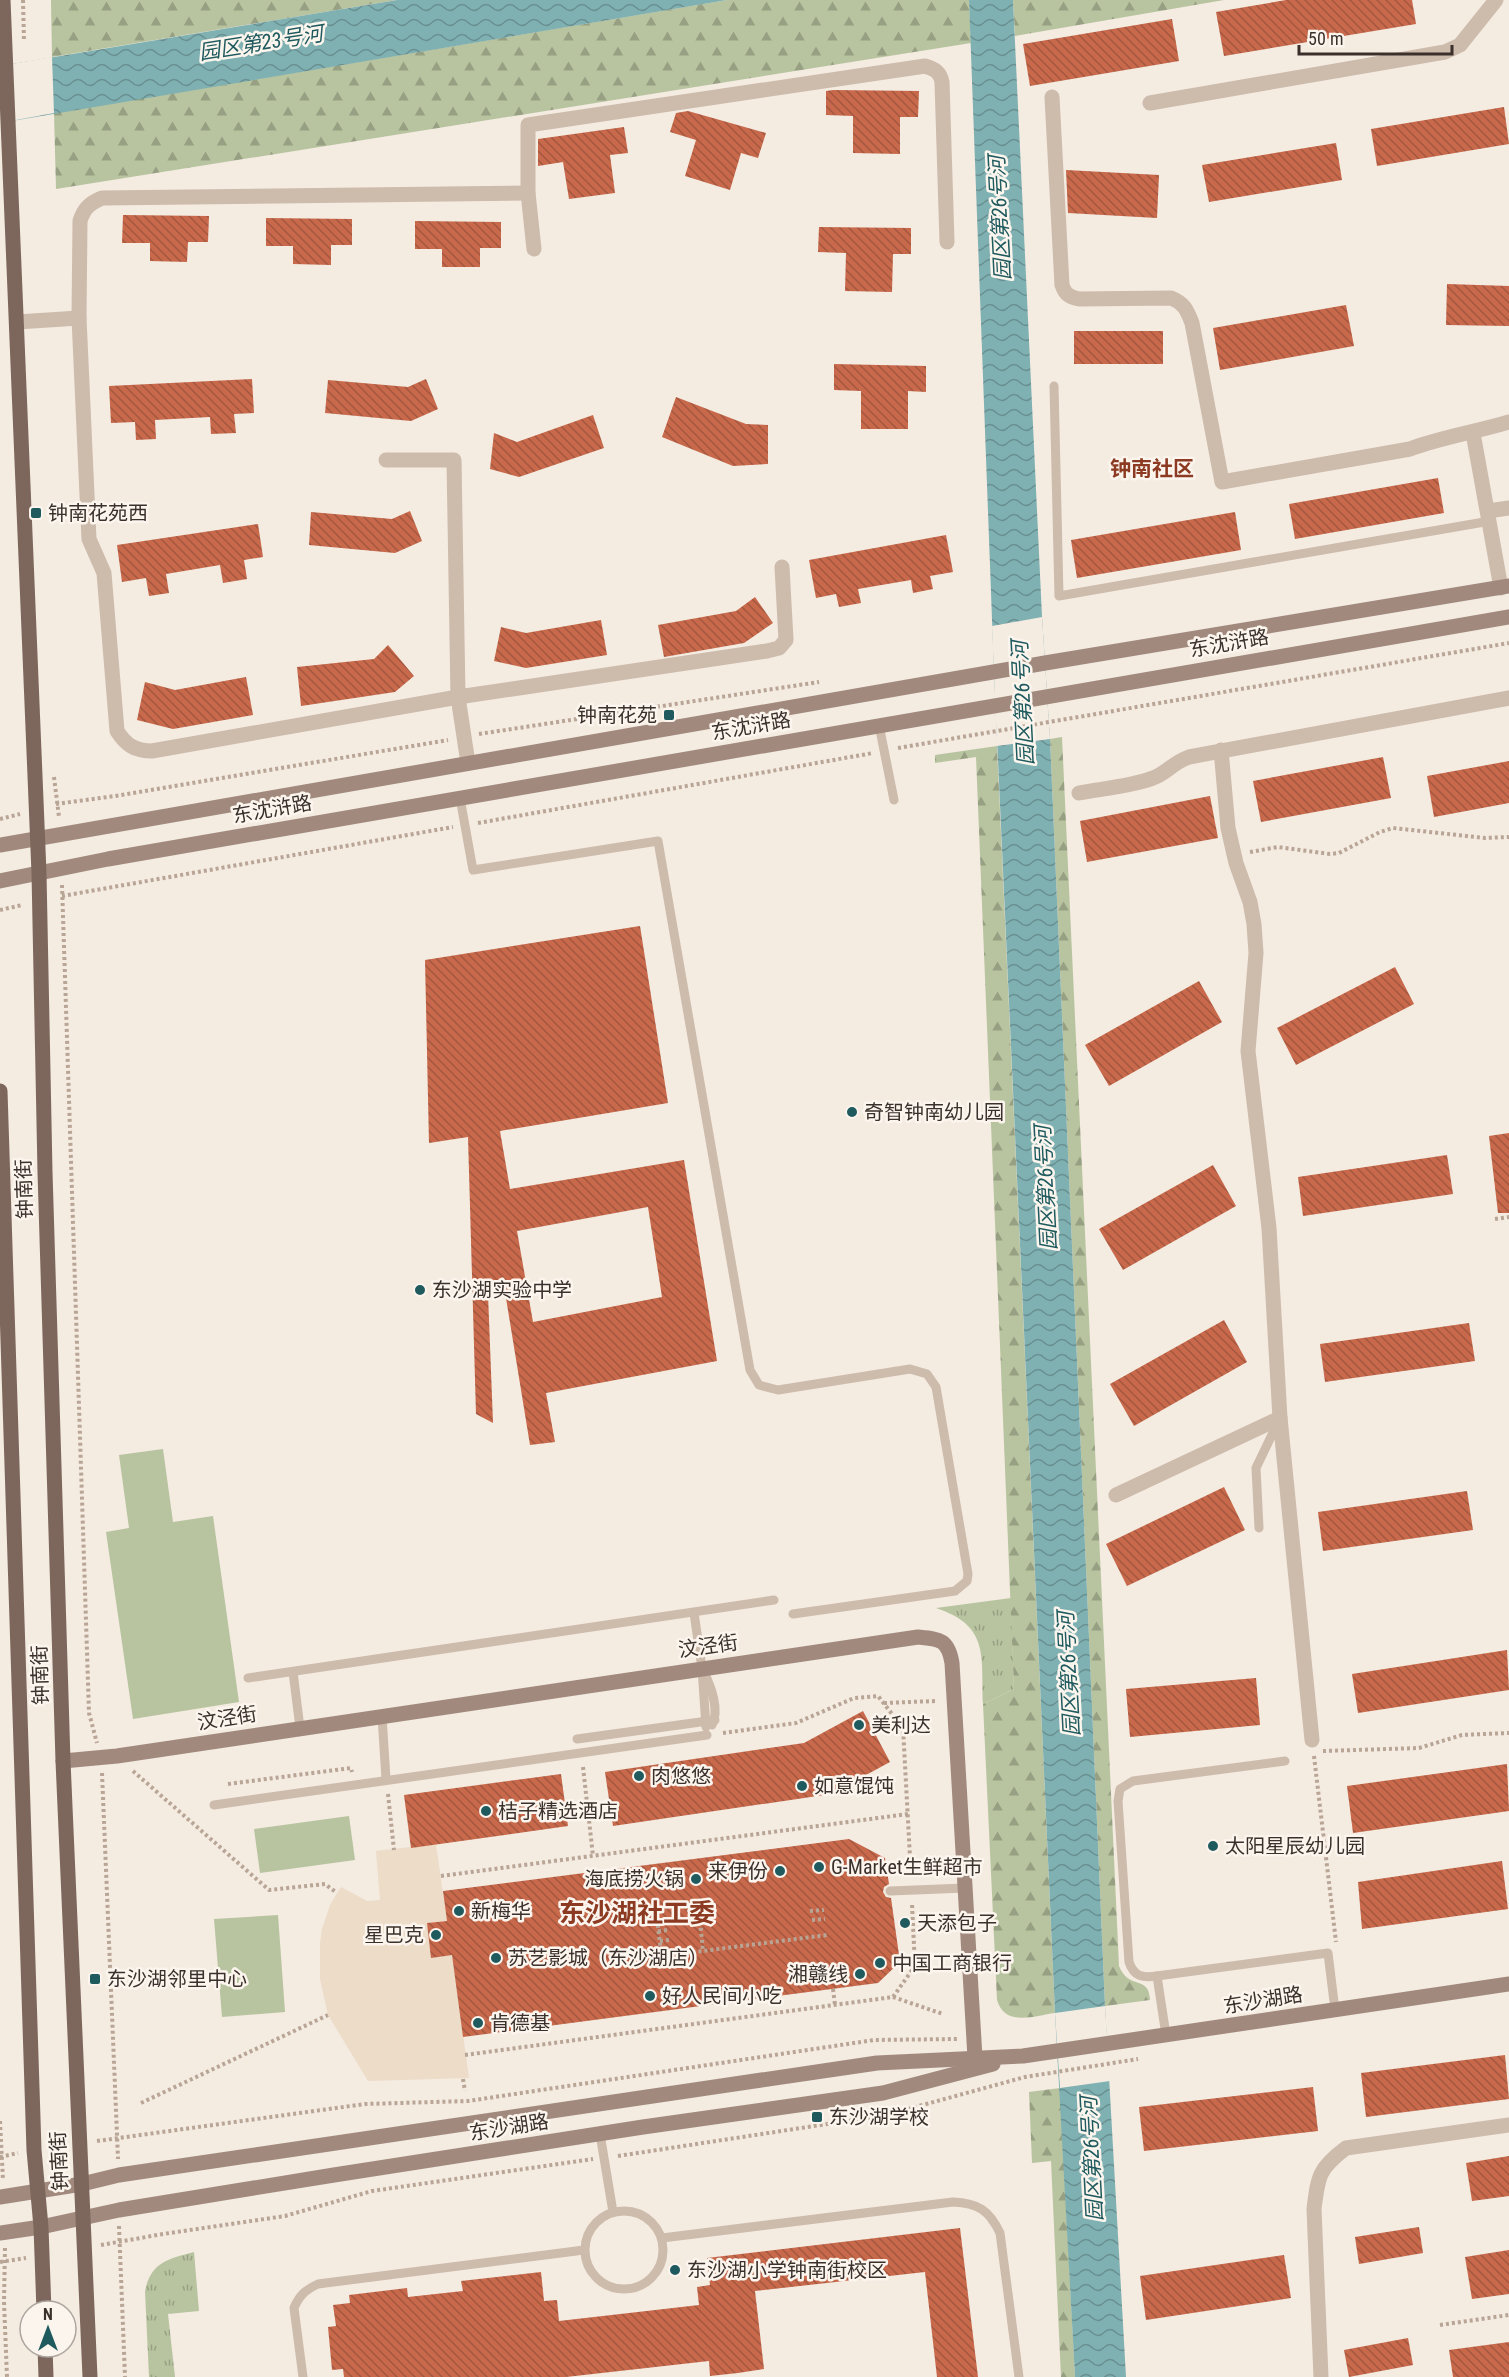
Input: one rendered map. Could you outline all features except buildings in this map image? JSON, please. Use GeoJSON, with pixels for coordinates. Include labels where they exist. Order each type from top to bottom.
{"type":"FeatureCollection","features":[{"type":"Feature","properties":{"kind":"main road","name":"钟南街"},"geometry":{"type":"LineString","coordinates":[[3,0],[39,873],[45,1184],[63,1761],[90,2377]]}},
{"type":"Feature","properties":{"kind":"main road","name":"东沈浒路"},"geometry":{"type":"LineString","coordinates":[[0,845],[1045,663],[1505,587]]}},
{"type":"Feature","properties":{"kind":"main road","name":"东沈浒路"},"geometry":{"type":"LineString","coordinates":[[0,881],[61,868],[460,798],[1509,617]]}},
{"type":"Feature","properties":{"kind":"main road","name":"钟南街"},"geometry":{"type":"LineString","coordinates":[[0,1090],[34,2150],[39,2192],[44,2299]]}},
{"type":"Feature","properties":{"kind":"main road","name":"汶泾街"},"geometry":{"type":"LineString","coordinates":[[63,1761],[918,1637],[936,1639],[944,1642],[952,1663],[975,2058]]}},
{"type":"Feature","properties":{"kind":"main road","name":"东沙湖路"},"geometry":{"type":"LineString","coordinates":[[0,2197],[82,2184],[118,2175],[877,2063],[1023,2056],[1509,1984]]}},
{"type":"Feature","properties":{"kind":"main road","name":"东沙湖路"},"geometry":{"type":"LineString","coordinates":[[0,2233],[41,2227],[119,2210],[600,2134],[883,2093],[1023,2056]]}},
{"type":"Feature","properties":{"kind":"main road"},"geometry":{"type":"LineString","coordinates":[[45,2359],[46,2377]]}},
{"type":"Feature","properties":{"kind":"street"},"geometry":{"type":"LineString","coordinates":[[1150,103],[1445,52],[1460,45],[1496,0]]}},
{"type":"Feature","properties":{"kind":"street"},"geometry":{"type":"LineString","coordinates":[[534,249],[528,193],[528,125],[925,66],[933,68],[940,74],[942,82],[947,242]]}},
{"type":"Feature","properties":{"kind":"street"},"geometry":{"type":"LineString","coordinates":[[1052,97],[1064,292],[1070,297],[1079,299],[1171,298],[1179,301],[1187,310],[1192,323],[1222,482],[1410,449],[1436,440],[1473,433],[1509,422]]}},
{"type":"Feature","properties":{"kind":"street"},"geometry":{"type":"LineString","coordinates":[[528,193],[102,198],[92,202],[83,210],[80,221],[79,318],[89,539],[104,573],[117,731],[124,742],[139,751],[152,751],[458,697],[779,648],[786,640],[787,630],[782,567]]}},
{"type":"Feature","properties":{"kind":"street"},"geometry":{"type":"LineString","coordinates":[[17,322],[79,318]]}},
{"type":"Feature","properties":{"kind":"street"},"geometry":{"type":"LineString","coordinates":[[1473,433],[1505,587]]}},
{"type":"Feature","properties":{"kind":"street"},"geometry":{"type":"LineString","coordinates":[[386,460],[454,460],[458,697],[468,763]]}},
{"type":"Feature","properties":{"kind":"street"},"geometry":{"type":"LineString","coordinates":[[1489,516],[1509,508]]}},
{"type":"Feature","properties":{"kind":"street"},"geometry":{"type":"LineString","coordinates":[[1078,793],[1151,779],[1163,773],[1175,761],[1221,750],[1509,698]]}},
{"type":"Feature","properties":{"kind":"street"},"geometry":{"type":"LineString","coordinates":[[1221,750],[1228,828],[1254,924],[1256,953],[1248,1051],[1269,1228],[1280,1418],[1312,1740]]}},
{"type":"Feature","properties":{"kind":"street"},"geometry":{"type":"LineString","coordinates":[[1116,1495],[1280,1418]]}},
{"type":"Feature","properties":{"kind":"street"},"geometry":{"type":"LineString","coordinates":[[1321,2377],[1314,2209],[1317,2184],[1327,2163],[1346,2148],[1509,2125]]}},
{"type":"Feature","properties":{"kind":"lane"},"geometry":{"type":"LineString","coordinates":[[1054,386],[1059,596],[1489,516]]}},
{"type":"Feature","properties":{"kind":"lane"},"geometry":{"type":"LineString","coordinates":[[879,725],[894,800]]}},
{"type":"Feature","properties":{"kind":"lane"},"geometry":{"type":"LineString","coordinates":[[460,798],[473,870],[658,841],[753,1377],[759,1385],[778,1390],[910,1369],[927,1374],[936,1387],[968,1574],[967,1581],[955,1591],[793,1614]]}},
{"type":"Feature","properties":{"kind":"lane"},"geometry":{"type":"LineString","coordinates":[[1259,1528],[1256,1468],[1280,1418]]}},
{"type":"Feature","properties":{"kind":"lane"},"geometry":{"type":"LineString","coordinates":[[248,1678],[774,1600]]}},
{"type":"Feature","properties":{"kind":"lane"},"geometry":{"type":"LineString","coordinates":[[214,1805],[581,1751],[707,1735],[710,1720],[694,1613]]}},
{"type":"Feature","properties":{"kind":"lane"},"geometry":{"type":"LineString","coordinates":[[293,1672],[300,1728]]}},
{"type":"Feature","properties":{"kind":"lane"},"geometry":{"type":"LineString","coordinates":[[382,1716],[386,1779]]}},
{"type":"Feature","properties":{"kind":"lane"},"geometry":{"type":"LineString","coordinates":[[578,1738],[710,1720]]}},
{"type":"Feature","properties":{"kind":"lane"},"geometry":{"type":"LineString","coordinates":[[1285,1761],[1133,1781],[1120,1789],[1118,1801],[1129,1962],[1132,1971],[1138,1976],[1157,1976],[1328,1953],[1335,2010]]}},
{"type":"Feature","properties":{"kind":"lane"},"geometry":{"type":"LineString","coordinates":[[890,1891],[965,1888]]}},
{"type":"Feature","properties":{"kind":"lane"},"geometry":{"type":"LineString","coordinates":[[1157,1976],[1166,2036]]}},
{"type":"Feature","properties":{"kind":"lane"},"geometry":{"type":"LineString","coordinates":[[600,2134],[613,2212]]}},
{"type":"Feature","properties":{"kind":"lane"},"geometry":{"type":"LineString","coordinates":[[662,2238],[952,2202],[968,2203],[981,2208],[993,2219],[1000,2233],[1019,2377]]}},
{"type":"Feature","properties":{"kind":"lane"},"geometry":{"type":"LineString","coordinates":[[627,2211],[640,2214],[653,2224],[662,2238],[664,2250],[655,2276],[636,2288],[623,2290],[609,2287],[597,2280],[586,2263],[584,2250],[588,2234],[594,2224],[613,2212],[627,2211]]}},
{"type":"Feature","properties":{"kind":"lane"},"geometry":{"type":"LineString","coordinates":[[303,2377],[294,2308],[306,2289],[318,2284],[584,2250]]}},
{"type":"Feature","properties":{"kind":"path"},"geometry":{"type":"LineString","coordinates":[[23,0],[25,51]]}},
{"type":"Feature","properties":{"kind":"path"},"geometry":{"type":"LineString","coordinates":[[62,896],[996,730],[1509,643]]}},
{"type":"Feature","properties":{"kind":"path"},"geometry":{"type":"LineString","coordinates":[[0,819],[58,804],[108,798],[464,737],[820,682]]}},
{"type":"Feature","properties":{"kind":"path"},"geometry":{"type":"LineString","coordinates":[[54,772],[60,834]]}},
{"type":"Feature","properties":{"kind":"path"},"geometry":{"type":"LineString","coordinates":[[1244,853],[1278,847],[1330,854],[1339,853],[1380,832],[1394,828],[1485,838],[1509,837]]}},
{"type":"Feature","properties":{"kind":"path"},"geometry":{"type":"LineString","coordinates":[[61,868],[89,1713],[101,1757],[118,2175]]}},
{"type":"Feature","properties":{"kind":"path"},"geometry":{"type":"LineString","coordinates":[[0,910],[39,901]]}},
{"type":"Feature","properties":{"kind":"path"},"geometry":{"type":"LineString","coordinates":[[1495,1219],[1509,1217]]}},
{"type":"Feature","properties":{"kind":"path"},"geometry":{"type":"LineString","coordinates":[[707,1735],[796,1723],[854,1698],[878,1696],[903,1728],[915,1966],[893,1996]]}},
{"type":"Feature","properties":{"kind":"path"},"geometry":{"type":"LineString","coordinates":[[883,1703],[936,1701]]}},
{"type":"Feature","properties":{"kind":"path"},"geometry":{"type":"LineString","coordinates":[[1336,1947],[1313,1751],[1360,1752],[1419,1748],[1462,1736],[1509,1733]]}},
{"type":"Feature","properties":{"kind":"path"},"geometry":{"type":"LineString","coordinates":[[581,1751],[593,1856]]}},
{"type":"Feature","properties":{"kind":"path"},"geometry":{"type":"LineString","coordinates":[[228,1784],[351,1768],[353,1784]]}},
{"type":"Feature","properties":{"kind":"path"},"geometry":{"type":"LineString","coordinates":[[132,1770],[269,1890],[325,1884],[337,1893]]}},
{"type":"Feature","properties":{"kind":"path"},"geometry":{"type":"LineString","coordinates":[[386,1779],[394,1850]]}},
{"type":"Feature","properties":{"kind":"path"},"geometry":{"type":"LineString","coordinates":[[441,1876],[908,1814]]}},
{"type":"Feature","properties":{"kind":"path"},"geometry":{"type":"LineString","coordinates":[[699,1910],[704,1951]]}},
{"type":"Feature","properties":{"kind":"path"},"geometry":{"type":"LineString","coordinates":[[810,1911],[824,1910]]}},
{"type":"Feature","properties":{"kind":"path"},"geometry":{"type":"LineString","coordinates":[[657,1919],[661,1952]]}},
{"type":"Feature","properties":{"kind":"path"},"geometry":{"type":"LineString","coordinates":[[812,1920],[825,1919]]}},
{"type":"Feature","properties":{"kind":"path"},"geometry":{"type":"LineString","coordinates":[[658,1931],[668,1930]]}},
{"type":"Feature","properties":{"kind":"path"},"geometry":{"type":"LineString","coordinates":[[633,1960],[827,1935]]}},
{"type":"Feature","properties":{"kind":"path"},"geometry":{"type":"LineString","coordinates":[[660,1941],[669,1940]]}},
{"type":"Feature","properties":{"kind":"path"},"geometry":{"type":"LineString","coordinates":[[833,1989],[835,2005]]}},
{"type":"Feature","properties":{"kind":"path"},"geometry":{"type":"LineString","coordinates":[[465,2055],[893,1996],[943,2014]]}},
{"type":"Feature","properties":{"kind":"path"},"geometry":{"type":"LineString","coordinates":[[141,2103],[328,2015]]}},
{"type":"Feature","properties":{"kind":"path"},"geometry":{"type":"LineString","coordinates":[[80,2143],[365,2104],[468,2101],[874,2040],[974,2038]]}},
{"type":"Feature","properties":{"kind":"path"},"geometry":{"type":"LineString","coordinates":[[84,2248],[285,2216],[372,2191],[886,2115],[1024,2077],[1109,2064]]}},
{"type":"Feature","properties":{"kind":"path"},"geometry":{"type":"LineString","coordinates":[[463,2079],[465,2091]]}},
{"type":"Feature","properties":{"kind":"path"},"geometry":{"type":"LineString","coordinates":[[0,2157],[34,2150]]}},
{"type":"Feature","properties":{"kind":"path"},"geometry":{"type":"LineString","coordinates":[[119,2210],[125,2377]]}},
{"type":"Feature","properties":{"kind":"path"},"geometry":{"type":"LineString","coordinates":[[0,2262],[42,2256]]}},
{"type":"Feature","properties":{"kind":"path"},"geometry":{"type":"LineString","coordinates":[[1440,2325],[1509,2315]]}},
{"type":"Feature","properties":{"kind":"green space"},"geometry":{"type":"Polygon","coordinates":[[[51,0],[397,0],[52,57],[51,0]]]}},
{"type":"Feature","properties":{"kind":"green space"},"geometry":{"type":"Polygon","coordinates":[[[727,0],[969,0],[971,43],[56,189],[54,113],[727,0]]]}},
{"type":"Feature","properties":{"kind":"green space"},"geometry":{"type":"Polygon","coordinates":[[[1013,0],[1224,0],[1015,36],[1013,0]]]}},
{"type":"Feature","properties":{"kind":"green space"},"geometry":{"type":"Polygon","coordinates":[[[1062,737],[1119,1966],[1128,1978],[1146,1987],[1150,2000],[1105,2006],[1050,739],[1062,737]]]}},
{"type":"Feature","properties":{"kind":"green space"},"geometry":{"type":"Polygon","coordinates":[[[997,746],[1055,2013],[1021,2018],[1006,2014],[997,2000],[983,1704],[1014,1689],[976,757],[935,763],[935,755],[997,746]]]}},
{"type":"Feature","properties":{"kind":"green space"},"geometry":{"type":"Polygon","coordinates":[[[163,1449],[173,1522],[213,1516],[239,1702],[133,1719],[106,1532],[129,1528],[119,1455],[163,1449]]]}},
{"type":"Feature","properties":{"kind":"green space"},"geometry":{"type":"Polygon","coordinates":[[[1011,1598],[1014,1689],[983,1704],[981,1657],[974,1634],[966,1624],[953,1615],[936,1608],[1011,1598]]]}},
{"type":"Feature","properties":{"kind":"green space"},"geometry":{"type":"Polygon","coordinates":[[[349,1816],[355,1860],[260,1873],[254,1829],[349,1816]]]}},
{"type":"Feature","properties":{"kind":"green space"},"geometry":{"type":"Polygon","coordinates":[[[278,1915],[285,2012],[222,2017],[214,1919],[278,1915]]]}},
{"type":"Feature","properties":{"kind":"green space"},"geometry":{"type":"Polygon","coordinates":[[[1060,2088],[1075,2377],[1061,2377],[1051,2161],[1032,2163],[1029,2092],[1060,2088]]]}},
{"type":"Feature","properties":{"kind":"green space"},"geometry":{"type":"Polygon","coordinates":[[[194,2252],[199,2311],[168,2314],[175,2377],[149,2377],[145,2291],[148,2281],[162,2263],[194,2252]]]}},
{"type":"Feature","properties":{"kind":"shaded area"},"geometry":{"type":"Polygon","coordinates":[[[436,1844],[447,1921],[427,1923],[452,1955],[469,2078],[368,2081],[328,2015],[320,1979],[322,1929],[330,1905],[341,1887],[367,1901],[380,1900],[376,1851],[436,1844]]]}},
{"type":"Feature","properties":{"kind":"water","name":"园区第23号河"},"geometry":{"type":"Polygon","coordinates":[[[397,0],[727,0],[0,123],[0,66],[397,0]]]}},
{"type":"Feature","properties":{"kind":"water","name":"园区第26号河"},"geometry":{"type":"Polygon","coordinates":[[[969,0],[1013,0],[1042,617],[1050,739],[1105,2006],[1126,2377],[1075,2377],[1055,2013],[994,673],[969,0]]]}},
{"type":"Feature","properties":{"kind":"pier"},"geometry":{"type":"Polygon","coordinates":[[[52,57],[54,113],[0,123],[0,66],[52,57]]]}},
{"type":"Feature","properties":{"kind":"pier"},"geometry":{"type":"Polygon","coordinates":[[[1042,617],[1050,739],[997,746],[992,626],[1042,617]]]}},
{"type":"Feature","properties":{"kind":"pier"},"geometry":{"type":"Polygon","coordinates":[[[1105,2006],[1110,2081],[1060,2088],[1055,2013],[1105,2006]]]}},
{"type":"Feature","properties":{"kind":"place","name":"钟南花苑西"},"geometry":{"type":"Point","coordinates":[36,513]}},
{"type":"Feature","properties":{"kind":"place","name":"钟南花苑"},"geometry":{"type":"Point","coordinates":[669,715]}},
{"type":"Feature","properties":{"kind":"place","name":"奇智钟南幼儿园"},"geometry":{"type":"Point","coordinates":[852,1112]}},
{"type":"Feature","properties":{"kind":"place","name":"东沙湖实验中学"},"geometry":{"type":"Point","coordinates":[420,1290]}},
{"type":"Feature","properties":{"kind":"place","name":"美利达"},"geometry":{"type":"Point","coordinates":[859,1725]}},
{"type":"Feature","properties":{"kind":"place","name":"肉悠悠"},"geometry":{"type":"Point","coordinates":[639,1776]}},
{"type":"Feature","properties":{"kind":"place","name":"如意馄饨"},"geometry":{"type":"Point","coordinates":[802,1786]}},
{"type":"Feature","properties":{"kind":"place","name":"桔子精选酒店"},"geometry":{"type":"Point","coordinates":[486,1811]}},
{"type":"Feature","properties":{"kind":"place","name":"太阳星辰幼儿园"},"geometry":{"type":"Point","coordinates":[1213,1846]}},
{"type":"Feature","properties":{"kind":"place","name":"G-Market生鲜超市"},"geometry":{"type":"Point","coordinates":[819,1867]}},
{"type":"Feature","properties":{"kind":"place","name":"来伊份"},"geometry":{"type":"Point","coordinates":[780,1871]}},
{"type":"Feature","properties":{"kind":"place","name":"海底捞火锅"},"geometry":{"type":"Point","coordinates":[696,1879]}},
{"type":"Feature","properties":{"kind":"place","name":"新梅华"},"geometry":{"type":"Point","coordinates":[459,1911]}},
{"type":"Feature","properties":{"kind":"place","name":"天添包子"},"geometry":{"type":"Point","coordinates":[905,1923]}},
{"type":"Feature","properties":{"kind":"place","name":"星巴克"},"geometry":{"type":"Point","coordinates":[436,1935]}},
{"type":"Feature","properties":{"kind":"place","name":"苏艺影城（东沙湖店）"},"geometry":{"type":"Point","coordinates":[496,1958]}},
{"type":"Feature","properties":{"kind":"place","name":"中国工商银行"},"geometry":{"type":"Point","coordinates":[880,1963]}},
{"type":"Feature","properties":{"kind":"place","name":"湘赣线"},"geometry":{"type":"Point","coordinates":[860,1974]}},
{"type":"Feature","properties":{"kind":"place","name":"东沙湖邻里中心"},"geometry":{"type":"Point","coordinates":[95,1979]}},
{"type":"Feature","properties":{"kind":"place","name":"好人民间小吃"},"geometry":{"type":"Point","coordinates":[650,1996]}},
{"type":"Feature","properties":{"kind":"place","name":"肯德基"},"geometry":{"type":"Point","coordinates":[478,2023]}},
{"type":"Feature","properties":{"kind":"place","name":"东沙湖学校"},"geometry":{"type":"Point","coordinates":[817,2117]}},
{"type":"Feature","properties":{"kind":"place","name":"东沙湖小学钟南街校区"},"geometry":{"type":"Point","coordinates":[675,2270]}},
{"type":"Feature","properties":{"kind":"district","name":"钟南社区"},"geometry":{"type":"Point","coordinates":[1152,469]}},
{"type":"Feature","properties":{"kind":"district","name":"东沙湖社工委"},"geometry":{"type":"Point","coordinates":[637,1913]}}]}
